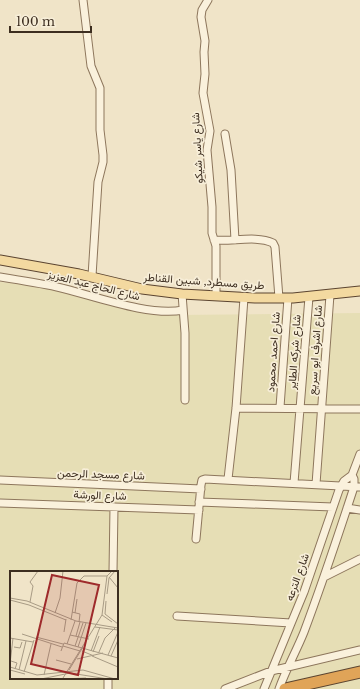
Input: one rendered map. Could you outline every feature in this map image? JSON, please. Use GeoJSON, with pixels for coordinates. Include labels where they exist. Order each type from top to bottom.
{"type":"FeatureCollection","features":[{"type":"Feature","properties":{"kind":"highway"},"geometry":{"type":"LineString","coordinates":[[285,689],[360,672]]}},
{"type":"Feature","properties":{"kind":"main road","name":"طريق مسطرد, شبين القناطر"},"geometry":{"type":"LineString","coordinates":[[0,260],[92,276],[142,289],[182,296],[283,298],[309,297],[360,291]]}},
{"type":"Feature","properties":{"kind":"street"},"geometry":{"type":"LineString","coordinates":[[83,0],[91,66],[100,88],[100,130],[103,154],[103,162],[98,182],[92,276]]}},
{"type":"Feature","properties":{"kind":"street","name":"شارع ياسر شيكو"},"geometry":{"type":"LineString","coordinates":[[208,0],[202,10],[201,17],[205,39],[204,92],[209,126],[207,150],[212,207],[212,234],[216,246],[216,296]]}},
{"type":"Feature","properties":{"kind":"street"},"geometry":{"type":"LineString","coordinates":[[214,240],[236,240],[231,176],[225,134]]}},
{"type":"Feature","properties":{"kind":"street","name":"شارع احمد محمود"},"geometry":{"type":"LineString","coordinates":[[236,240],[252,239],[268,241],[273,243],[275,247],[283,298],[280,407]]}},
{"type":"Feature","properties":{"kind":"street","name":"شارع الحاج عبد العزيز"},"geometry":{"type":"LineString","coordinates":[[0,277],[58,287],[139,308],[171,312],[183,308]]}},
{"type":"Feature","properties":{"kind":"street","name":"شارع اشرف ابو سريع"},"geometry":{"type":"LineString","coordinates":[[316,484],[330,295]]}},
{"type":"Feature","properties":{"kind":"street"},"geometry":{"type":"LineString","coordinates":[[182,296],[186,333],[185,400]]}},
{"type":"Feature","properties":{"kind":"street","name":"شارع شركه الطاير"},"geometry":{"type":"LineString","coordinates":[[294,483],[309,297]]}},
{"type":"Feature","properties":{"kind":"street"},"geometry":{"type":"LineString","coordinates":[[228,479],[236,408],[244,298]]}},
{"type":"Feature","properties":{"kind":"street"},"geometry":{"type":"LineString","coordinates":[[236,408],[360,408]]}},
{"type":"Feature","properties":{"kind":"street","name":"شارع الترعه"},"geometry":{"type":"LineString","coordinates":[[264,689],[304,592],[344,481],[352,475],[360,454]]}},
{"type":"Feature","properties":{"kind":"street"},"geometry":{"type":"LineString","coordinates":[[279,689],[303,635],[326,576],[346,511],[357,487],[352,475]]}},
{"type":"Feature","properties":{"kind":"street"},"geometry":{"type":"LineString","coordinates":[[196,539],[202,480],[205,479],[228,479],[357,487]]}},
{"type":"Feature","properties":{"kind":"street","name":"شارع مسجد الرحمن"},"geometry":{"type":"LineString","coordinates":[[0,480],[201,489]]}},
{"type":"Feature","properties":{"kind":"street"},"geometry":{"type":"LineString","coordinates":[[199,502],[333,509],[346,511],[360,510]]}},
{"type":"Feature","properties":{"kind":"street","name":"شارع الورشة"},"geometry":{"type":"LineString","coordinates":[[0,503],[199,510]]}},
{"type":"Feature","properties":{"kind":"street"},"geometry":{"type":"LineString","coordinates":[[113,571],[114,507]]}},
{"type":"Feature","properties":{"kind":"street"},"geometry":{"type":"LineString","coordinates":[[326,576],[360,559]]}},
{"type":"Feature","properties":{"kind":"street"},"geometry":{"type":"LineString","coordinates":[[177,616],[291,624]]}},
{"type":"Feature","properties":{"kind":"street"},"geometry":{"type":"LineString","coordinates":[[225,689],[271,671],[360,650]]}},
{"type":"Feature","properties":{"kind":"shaded area"},"geometry":{"type":"Polygon","coordinates":[[[0,282],[36,286],[176,315],[360,313],[360,689],[0,689],[0,282]]]}}]}
